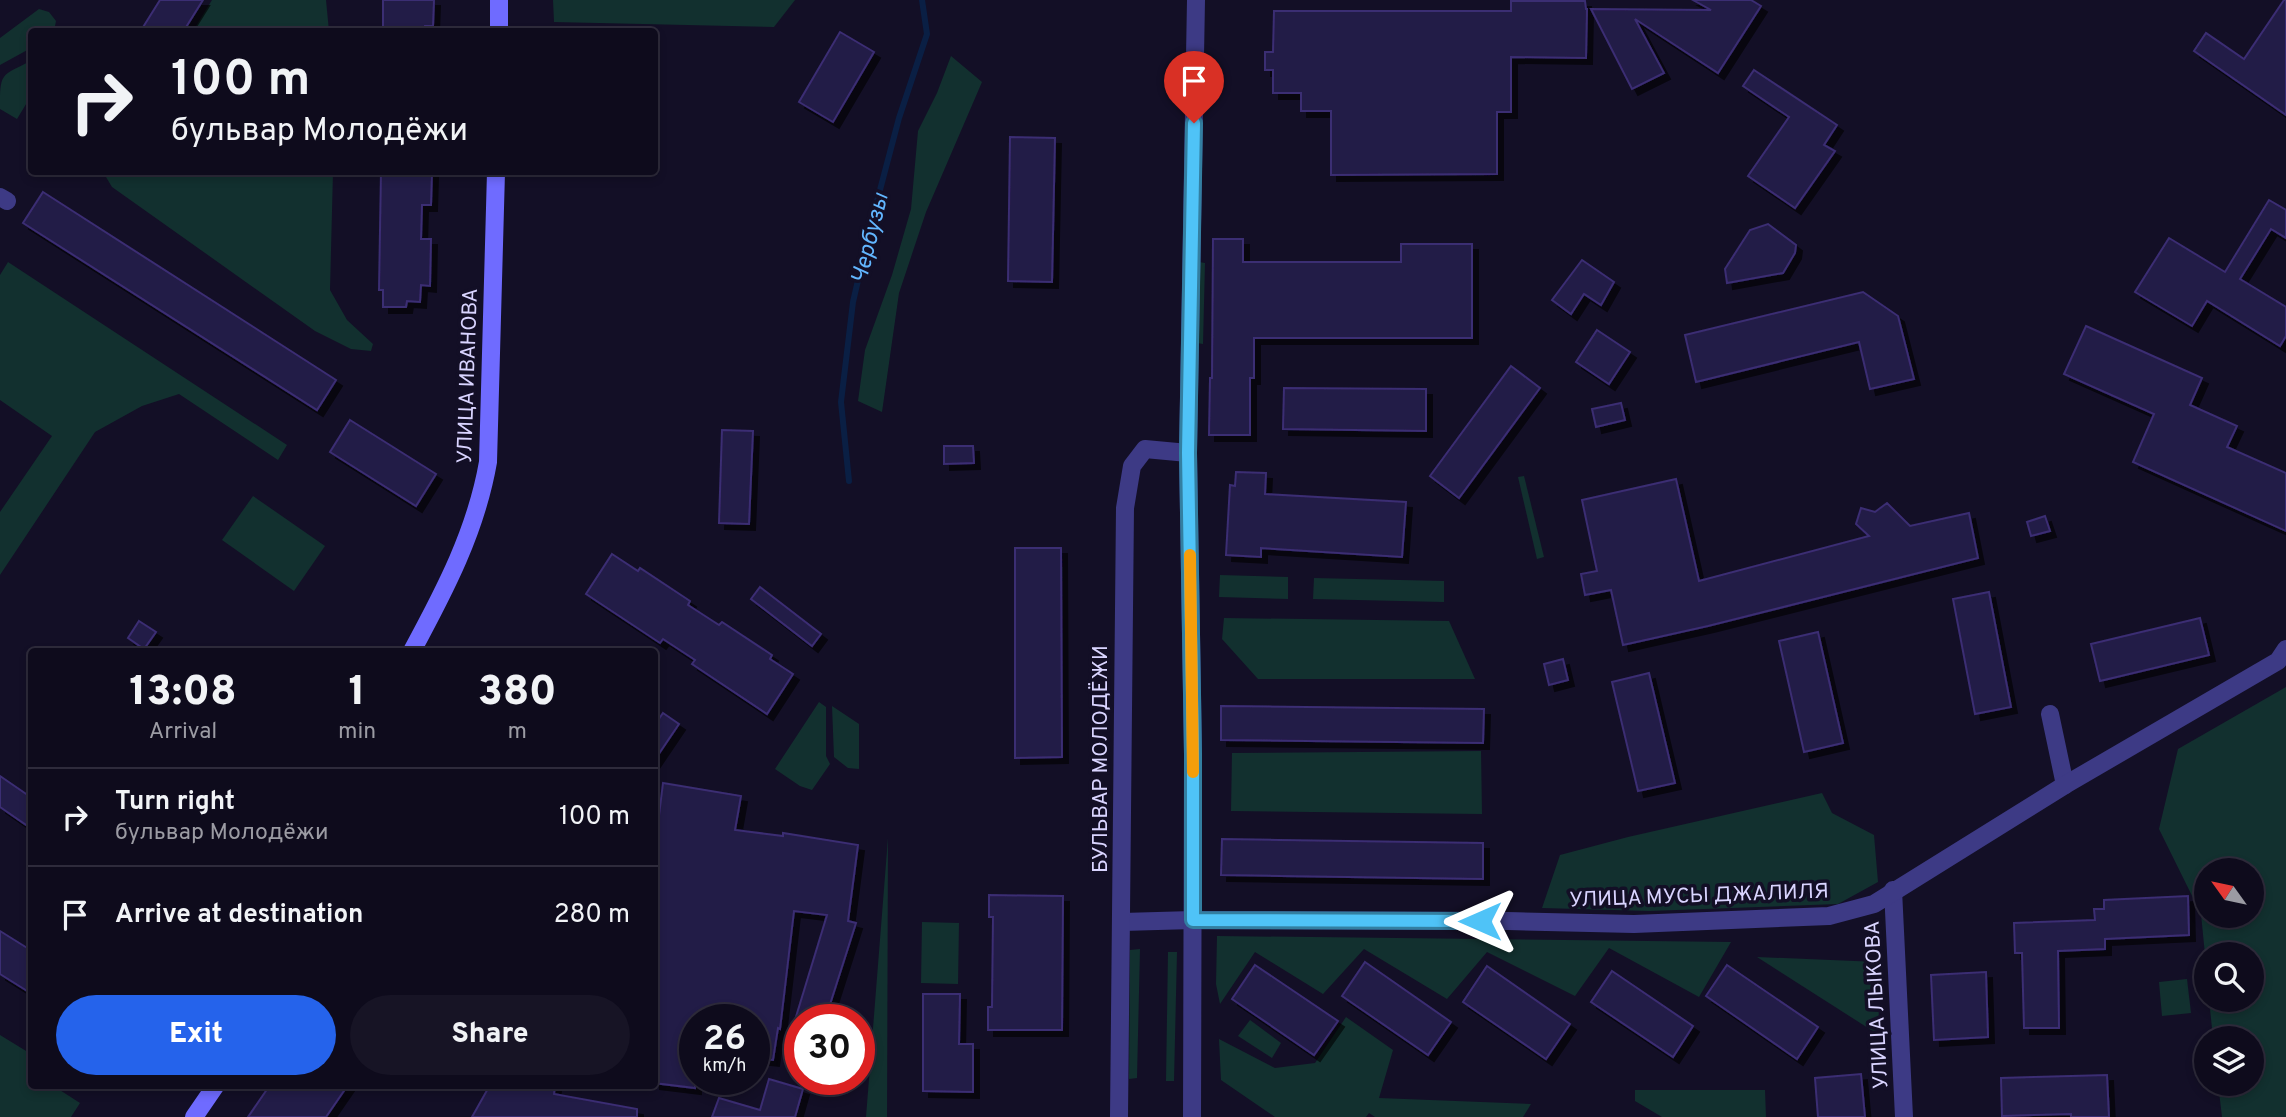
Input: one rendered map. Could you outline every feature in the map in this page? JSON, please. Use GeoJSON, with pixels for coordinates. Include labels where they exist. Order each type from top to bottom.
{"type":"FeatureCollection","features":[{"type":"Feature","properties":{"kind":"street"},"geometry":{"type":"LineString","coordinates":[[499,0],[499,28]]}},
{"type":"Feature","properties":{"kind":"street"},"geometry":{"type":"LineString","coordinates":[[1192,1117],[1193,754],[1188,453],[1196,0]]}},
{"type":"Feature","properties":{"kind":"street","name":"УЛИЦА ИВАНОВА"},"geometry":{"type":"LineString","coordinates":[[414,648],[467,541],[483,491],[488,462],[496,175]]}},
{"type":"Feature","properties":{"kind":"street","name":"БУЛЬВАР МОЛОДЁЖИ"},"geometry":{"type":"LineString","coordinates":[[1119,1117],[1125,508],[1132,466],[1145,449],[1188,453]]}},
{"type":"Feature","properties":{"kind":"street","name":"УЛИЦА МУСЫ ДЖАЛИЛЯ"},"geometry":{"type":"LineString","coordinates":[[1122,922],[1508,921],[1634,924],[1829,916],[1874,904],[2065,785],[2278,661],[2286,649]]}},
{"type":"Feature","properties":{"kind":"street"},"geometry":{"type":"LineString","coordinates":[[2050,714],[2065,785]]}},
{"type":"Feature","properties":{"kind":"street","name":"УЛИЦА ЛЫКОВА"},"geometry":{"type":"LineString","coordinates":[[1893,890],[1904,1117]]}},
{"type":"Feature","properties":{"kind":"street"},"geometry":{"type":"LineString","coordinates":[[194,1117],[213,1089]]}},
{"type":"Feature","properties":{"kind":"green space"},"geometry":{"type":"Polygon","coordinates":[[[212,0],[326,0],[329,28],[195,28],[212,0]]]}},
{"type":"Feature","properties":{"kind":"green space"},"geometry":{"type":"Polygon","coordinates":[[[553,0],[795,0],[774,27],[554,22],[553,0]]]}},
{"type":"Feature","properties":{"kind":"green space"},"geometry":{"type":"Polygon","coordinates":[[[39,9],[49,12],[56,21],[55,28],[28,28],[28,50],[0,65],[0,38],[39,9]]]}},
{"type":"Feature","properties":{"kind":"green space"},"geometry":{"type":"Polygon","coordinates":[[[951,56],[982,82],[926,212],[899,293],[882,412],[858,401],[865,350],[892,275],[911,209],[918,131],[951,56]]]}},
{"type":"Feature","properties":{"kind":"green space"},"geometry":{"type":"Polygon","coordinates":[[[28,62],[28,101],[17,119],[0,109],[2,82],[13,70],[28,62]]]}},
{"type":"Feature","properties":{"kind":"green space"},"geometry":{"type":"Polygon","coordinates":[[[333,175],[330,290],[347,320],[373,344],[371,351],[351,349],[315,331],[112,187],[106,177],[333,175]]]}},
{"type":"Feature","properties":{"kind":"green space"},"geometry":{"type":"Polygon","coordinates":[[[8,262],[287,445],[278,460],[179,394],[142,406],[95,432],[0,575],[0,512],[52,436],[0,400],[0,275],[8,262]]]}},
{"type":"Feature","properties":{"kind":"green space"},"geometry":{"type":"Polygon","coordinates":[[[1199,262],[1205,263],[1203,344],[1197,343],[1199,262]]]}},
{"type":"Feature","properties":{"kind":"green space"},"geometry":{"type":"Polygon","coordinates":[[[1524,476],[1544,557],[1537,559],[1518,477],[1524,476]]]}},
{"type":"Feature","properties":{"kind":"green space"},"geometry":{"type":"Polygon","coordinates":[[[253,496],[325,546],[294,591],[222,540],[253,496]]]}},
{"type":"Feature","properties":{"kind":"green space"},"geometry":{"type":"Polygon","coordinates":[[[1220,575],[1288,577],[1288,599],[1219,597],[1220,575]]]}},
{"type":"Feature","properties":{"kind":"green space"},"geometry":{"type":"Polygon","coordinates":[[[1314,578],[1444,581],[1444,602],[1313,599],[1314,578]]]}},
{"type":"Feature","properties":{"kind":"green space"},"geometry":{"type":"Polygon","coordinates":[[[1224,618],[1449,621],[1475,679],[1258,679],[1222,639],[1224,618]]]}},
{"type":"Feature","properties":{"kind":"green space"},"geometry":{"type":"Polygon","coordinates":[[[2286,687],[2286,1117],[2222,1117],[2220,1096],[2264,1096],[2264,1026],[2212,1026],[2210,1012],[2264,1012],[2264,942],[2204,942],[2202,928],[2264,928],[2264,858],[2194,858],[2194,900],[2159,829],[2178,749],[2286,687]]]}},
{"type":"Feature","properties":{"kind":"green space"},"geometry":{"type":"Polygon","coordinates":[[[819,702],[826,707],[826,756],[830,764],[812,790],[800,786],[775,769],[819,702]]]}},
{"type":"Feature","properties":{"kind":"green space"},"geometry":{"type":"Polygon","coordinates":[[[832,706],[859,724],[859,769],[848,768],[834,757],[832,706]]]}},
{"type":"Feature","properties":{"kind":"green space"},"geometry":{"type":"Polygon","coordinates":[[[1481,751],[1482,814],[1231,811],[1232,753],[1481,751]]]}},
{"type":"Feature","properties":{"kind":"green space"},"geometry":{"type":"Polygon","coordinates":[[[1822,793],[1832,813],[1874,835],[1878,882],[1838,904],[1649,911],[1542,908],[1560,855],[1822,793]]]}},
{"type":"Feature","properties":{"kind":"green space"},"geometry":{"type":"Polygon","coordinates":[[[888,838],[887,1117],[866,1117],[868,1095],[875,1095],[875,1004],[888,838]]]}},
{"type":"Feature","properties":{"kind":"green space"},"geometry":{"type":"Polygon","coordinates":[[[922,922],[959,923],[958,984],[921,983],[922,922]]]}},
{"type":"Feature","properties":{"kind":"green space"},"geometry":{"type":"Polygon","coordinates":[[[1217,936],[1731,942],[1699,997],[1609,948],[1575,996],[1487,952],[1447,999],[1364,949],[1323,994],[1255,952],[1220,1004],[1216,984],[1217,936]]]}},
{"type":"Feature","properties":{"kind":"green space"},"geometry":{"type":"Polygon","coordinates":[[[1140,949],[1137,1078],[1129,1079],[1130,950],[1140,949]]]}},
{"type":"Feature","properties":{"kind":"green space"},"geometry":{"type":"Polygon","coordinates":[[[1168,952],[1177,952],[1174,1081],[1166,1081],[1168,952]]]}},
{"type":"Feature","properties":{"kind":"green space"},"geometry":{"type":"Polygon","coordinates":[[[1757,957],[1878,962],[1879,1035],[1757,957]]]}},
{"type":"Feature","properties":{"kind":"green space"},"geometry":{"type":"Polygon","coordinates":[[[2187,979],[2191,1013],[2162,1016],[2159,982],[2187,979]]]}},
{"type":"Feature","properties":{"kind":"green space"},"geometry":{"type":"Polygon","coordinates":[[[1346,1017],[1393,1050],[1379,1098],[1531,1104],[1523,1117],[1375,1117],[1369,1113],[1366,1117],[1275,1117],[1221,1080],[1219,1039],[1275,1068],[1315,1063],[1346,1017]]]}},
{"type":"Feature","properties":{"kind":"green space"},"geometry":{"type":"Polygon","coordinates":[[[1250,1020],[1281,1043],[1272,1058],[1238,1036],[1250,1020]]]}},
{"type":"Feature","properties":{"kind":"green space"},"geometry":{"type":"Polygon","coordinates":[[[0,1035],[28,1052],[28,1089],[58,1089],[80,1103],[71,1117],[0,1117],[0,1035]]]}},
{"type":"Feature","properties":{"kind":"green space"},"geometry":{"type":"Polygon","coordinates":[[[1635,1090],[1765,1090],[1766,1117],[1662,1117],[1635,1101],[1635,1090]]]}},
{"type":"Feature","properties":{"kind":"building"},"geometry":{"type":"Polygon","coordinates":[[[160,0],[203,0],[186,28],[142,28],[160,0]]]}},
{"type":"Feature","properties":{"kind":"building"},"geometry":{"type":"Polygon","coordinates":[[[383,0],[434,0],[433,26],[383,28],[383,0]]]}},
{"type":"Feature","properties":{"kind":"building"},"geometry":{"type":"Polygon","coordinates":[[[1693,0],[1751,0],[1761,6],[1718,73],[1635,19],[1664,73],[1632,89],[1591,9],[1711,10],[1693,0]]]}},
{"type":"Feature","properties":{"kind":"building"},"geometry":{"type":"Polygon","coordinates":[[[2284,0],[2286,115],[2194,51],[2206,33],[2244,59],[2284,0]]]}},
{"type":"Feature","properties":{"kind":"building"},"geometry":{"type":"Polygon","coordinates":[[[1511,1],[1585,1],[1586,58],[1511,57],[1511,112],[1497,112],[1497,174],[1331,175],[1331,111],[1301,111],[1301,93],[1273,93],[1273,70],[1265,70],[1265,52],[1273,52],[1274,11],[1511,11],[1511,1]]]}},
{"type":"Feature","properties":{"kind":"building"},"geometry":{"type":"Polygon","coordinates":[[[840,32],[874,52],[833,122],[799,102],[840,32]]]}},
{"type":"Feature","properties":{"kind":"building"},"geometry":{"type":"Polygon","coordinates":[[[1754,70],[1837,125],[1824,145],[1835,151],[1795,208],[1748,176],[1789,117],[1743,86],[1754,70]]]}},
{"type":"Feature","properties":{"kind":"building"},"geometry":{"type":"Polygon","coordinates":[[[1010,137],[1055,138],[1052,282],[1008,281],[1010,137]]]}},
{"type":"Feature","properties":{"kind":"building"},"geometry":{"type":"Polygon","coordinates":[[[381,175],[432,175],[431,205],[422,205],[421,239],[431,239],[430,286],[421,285],[420,302],[407,301],[406,307],[383,307],[383,290],[379,290],[381,175]]]}},
{"type":"Feature","properties":{"kind":"building"},"geometry":{"type":"Polygon","coordinates":[[[43,192],[336,380],[317,410],[23,223],[43,192]]]}},
{"type":"Feature","properties":{"kind":"building"},"geometry":{"type":"Polygon","coordinates":[[[2269,200],[2286,210],[2286,238],[2271,229],[2240,279],[2286,307],[2286,336],[2280,346],[2207,301],[2192,326],[2135,292],[2169,238],[2225,272],[2269,200]]]}},
{"type":"Feature","properties":{"kind":"building"},"geometry":{"type":"Polygon","coordinates":[[[1768,224],[1796,245],[1795,253],[1783,273],[1727,283],[1725,269],[1750,230],[1768,224]]]}},
{"type":"Feature","properties":{"kind":"building"},"geometry":{"type":"Polygon","coordinates":[[[1213,239],[1243,239],[1243,262],[1401,262],[1401,244],[1472,244],[1472,338],[1254,338],[1254,378],[1250,378],[1250,435],[1209,435],[1213,239]]]}},
{"type":"Feature","properties":{"kind":"building"},"geometry":{"type":"Polygon","coordinates":[[[1582,260],[1614,282],[1601,305],[1584,294],[1571,314],[1552,300],[1582,260]]]}},
{"type":"Feature","properties":{"kind":"building"},"geometry":{"type":"Polygon","coordinates":[[[1863,292],[1898,316],[1914,379],[1870,389],[1859,342],[1696,382],[1685,335],[1863,292]]]}},
{"type":"Feature","properties":{"kind":"building"},"geometry":{"type":"Polygon","coordinates":[[[2086,326],[2202,378],[2190,405],[2237,426],[2227,447],[2286,473],[2286,531],[2133,462],[2154,414],[2064,374],[2086,326]]]}},
{"type":"Feature","properties":{"kind":"building"},"geometry":{"type":"Polygon","coordinates":[[[1597,330],[1630,352],[1609,384],[1576,362],[1597,330]]]}},
{"type":"Feature","properties":{"kind":"building"},"geometry":{"type":"Polygon","coordinates":[[[1511,366],[1540,388],[1459,498],[1430,476],[1511,366]]]}},
{"type":"Feature","properties":{"kind":"building"},"geometry":{"type":"Polygon","coordinates":[[[1284,388],[1426,389],[1426,431],[1283,429],[1284,388]]]}},
{"type":"Feature","properties":{"kind":"building"},"geometry":{"type":"Polygon","coordinates":[[[1621,403],[1625,420],[1596,427],[1592,409],[1621,403]]]}},
{"type":"Feature","properties":{"kind":"building"},"geometry":{"type":"Polygon","coordinates":[[[350,420],[436,474],[416,506],[330,452],[350,420]]]}},
{"type":"Feature","properties":{"kind":"building"},"geometry":{"type":"Polygon","coordinates":[[[722,430],[753,431],[749,524],[719,523],[722,430]]]}},
{"type":"Feature","properties":{"kind":"building"},"geometry":{"type":"Polygon","coordinates":[[[944,446],[973,446],[974,463],[944,464],[944,446]]]}},
{"type":"Feature","properties":{"kind":"building"},"geometry":{"type":"Polygon","coordinates":[[[1236,472],[1266,473],[1265,494],[1406,502],[1402,557],[1261,548],[1261,557],[1226,555],[1230,485],[1235,486],[1236,472]]]}},
{"type":"Feature","properties":{"kind":"building"},"geometry":{"type":"Polygon","coordinates":[[[1676,479],[1699,581],[1869,536],[1856,524],[1861,508],[1875,512],[1887,503],[1910,526],[1969,513],[1978,558],[1623,645],[1611,590],[1585,595],[1581,574],[1597,571],[1582,500],[1676,479]]]}},
{"type":"Feature","properties":{"kind":"building"},"geometry":{"type":"Polygon","coordinates":[[[2045,516],[2050,531],[2031,536],[2027,522],[2045,516]]]}},
{"type":"Feature","properties":{"kind":"building"},"geometry":{"type":"Polygon","coordinates":[[[1015,548],[1061,548],[1062,757],[1015,758],[1015,548]]]}},
{"type":"Feature","properties":{"kind":"building"},"geometry":{"type":"Polygon","coordinates":[[[612,554],[638,571],[640,568],[690,601],[688,605],[719,625],[722,622],[772,655],[770,659],[793,674],[767,714],[692,664],[695,660],[663,639],[660,643],[586,594],[612,554]]]}},
{"type":"Feature","properties":{"kind":"building"},"geometry":{"type":"Polygon","coordinates":[[[760,587],[821,634],[812,646],[751,599],[760,587]]]}},
{"type":"Feature","properties":{"kind":"building"},"geometry":{"type":"Polygon","coordinates":[[[1989,592],[2011,707],[1975,714],[1953,599],[1989,592]]]}},
{"type":"Feature","properties":{"kind":"building"},"geometry":{"type":"Polygon","coordinates":[[[2200,618],[2209,655],[2100,681],[2091,644],[2200,618]]]}},
{"type":"Feature","properties":{"kind":"building"},"geometry":{"type":"Polygon","coordinates":[[[139,621],[156,632],[145,648],[128,638],[139,621]]]}},
{"type":"Feature","properties":{"kind":"building"},"geometry":{"type":"Polygon","coordinates":[[[1818,632],[1843,743],[1804,752],[1779,641],[1818,632]]]}},
{"type":"Feature","properties":{"kind":"building"},"geometry":{"type":"Polygon","coordinates":[[[1563,659],[1568,680],[1549,685],[1544,664],[1563,659]]]}},
{"type":"Feature","properties":{"kind":"building"},"geometry":{"type":"Polygon","coordinates":[[[1649,673],[1675,783],[1638,791],[1612,682],[1649,673]]]}},
{"type":"Feature","properties":{"kind":"building"},"geometry":{"type":"Polygon","coordinates":[[[1221,706],[1484,709],[1483,743],[1221,740],[1221,706]]]}},
{"type":"Feature","properties":{"kind":"building"},"geometry":{"type":"Polygon","coordinates":[[[663,713],[679,724],[658,755],[658,720],[663,713]]]}},
{"type":"Feature","properties":{"kind":"building"},"geometry":{"type":"Polygon","coordinates":[[[0,776],[28,795],[28,826],[0,807],[0,776]]]}},
{"type":"Feature","properties":{"kind":"building"},"geometry":{"type":"Polygon","coordinates":[[[663,783],[741,796],[735,830],[783,836],[783,833],[858,845],[848,921],[856,923],[830,1004],[800,1004],[827,915],[794,911],[780,1029],[778,1028],[773,1060],[770,1060],[770,1004],[679,1004],[679,1086],[658,1083],[658,824],[663,783]]]}},
{"type":"Feature","properties":{"kind":"building"},"geometry":{"type":"Polygon","coordinates":[[[1222,839],[1483,843],[1483,879],[1221,875],[1222,839]]]}},
{"type":"Feature","properties":{"kind":"building"},"geometry":{"type":"Polygon","coordinates":[[[989,895],[1063,896],[1062,1030],[988,1030],[988,1007],[992,1007],[993,917],[989,917],[989,895]]]}},
{"type":"Feature","properties":{"kind":"building"},"geometry":{"type":"Polygon","coordinates":[[[2188,896],[2189,935],[2105,939],[2105,949],[2058,951],[2059,1028],[2024,1028],[2022,953],[2015,953],[2014,923],[2095,920],[2094,909],[2104,909],[2104,900],[2188,896]]]}},
{"type":"Feature","properties":{"kind":"building"},"geometry":{"type":"Polygon","coordinates":[[[0,931],[28,948],[28,992],[0,974],[0,931]]]}},
{"type":"Feature","properties":{"kind":"building"},"geometry":{"type":"Polygon","coordinates":[[[1365,962],[1451,1022],[1428,1055],[1342,996],[1365,962]]]}},
{"type":"Feature","properties":{"kind":"building"},"geometry":{"type":"Polygon","coordinates":[[[1255,965],[1338,1021],[1314,1055],[1232,999],[1255,965]]]}},
{"type":"Feature","properties":{"kind":"building"},"geometry":{"type":"Polygon","coordinates":[[[1727,965],[1818,1027],[1797,1059],[1706,996],[1727,965]]]}},
{"type":"Feature","properties":{"kind":"building"},"geometry":{"type":"Polygon","coordinates":[[[1487,966],[1570,1024],[1546,1059],[1463,1002],[1487,966]]]}},
{"type":"Feature","properties":{"kind":"building"},"geometry":{"type":"Polygon","coordinates":[[[1612,971],[1693,1026],[1673,1057],[1591,1002],[1612,971]]]}},
{"type":"Feature","properties":{"kind":"building"},"geometry":{"type":"Polygon","coordinates":[[[1986,972],[1988,1037],[1934,1040],[1931,975],[1986,972]]]}},
{"type":"Feature","properties":{"kind":"building"},"geometry":{"type":"Polygon","coordinates":[[[923,994],[960,994],[959,1044],[973,1044],[973,1092],[923,1091],[923,994]]]}},
{"type":"Feature","properties":{"kind":"building"},"geometry":{"type":"Polygon","coordinates":[[[1861,1074],[1865,1117],[1818,1117],[1815,1078],[1861,1074]]]}},
{"type":"Feature","properties":{"kind":"building"},"geometry":{"type":"Polygon","coordinates":[[[2107,1075],[2109,1117],[2071,1117],[2071,1114],[2002,1116],[2001,1078],[2107,1075]]]}},
{"type":"Feature","properties":{"kind":"building"},"geometry":{"type":"Polygon","coordinates":[[[770,1079],[784,1083],[784,1095],[801,1095],[795,1117],[712,1117],[719,1098],[760,1110],[764,1095],[770,1095],[770,1079]]]}},
{"type":"Feature","properties":{"kind":"building"},"geometry":{"type":"Polygon","coordinates":[[[267,1089],[345,1089],[326,1117],[248,1117],[267,1089]]]}},
{"type":"Feature","properties":{"kind":"building"},"geometry":{"type":"Polygon","coordinates":[[[488,1089],[555,1089],[554,1094],[637,1109],[637,1117],[472,1117],[488,1089]]]}},
{"type":"Feature","properties":{"kind":"waterway","name":"Чербузы"},"geometry":{"type":"LineString","coordinates":[[849,481],[841,402],[853,302],[899,118],[927,34],[922,0]]}},
{"type":"Feature","properties":{"kind":"slow traffic"},"geometry":{"type":"LineString","coordinates":[[1190,555],[1193,772]]}},
{"type":"Feature","properties":{"kind":"route"},"geometry":{"type":"LineString","coordinates":[[1194,123],[1188,453],[1193,920],[1480,921]]}}]}
